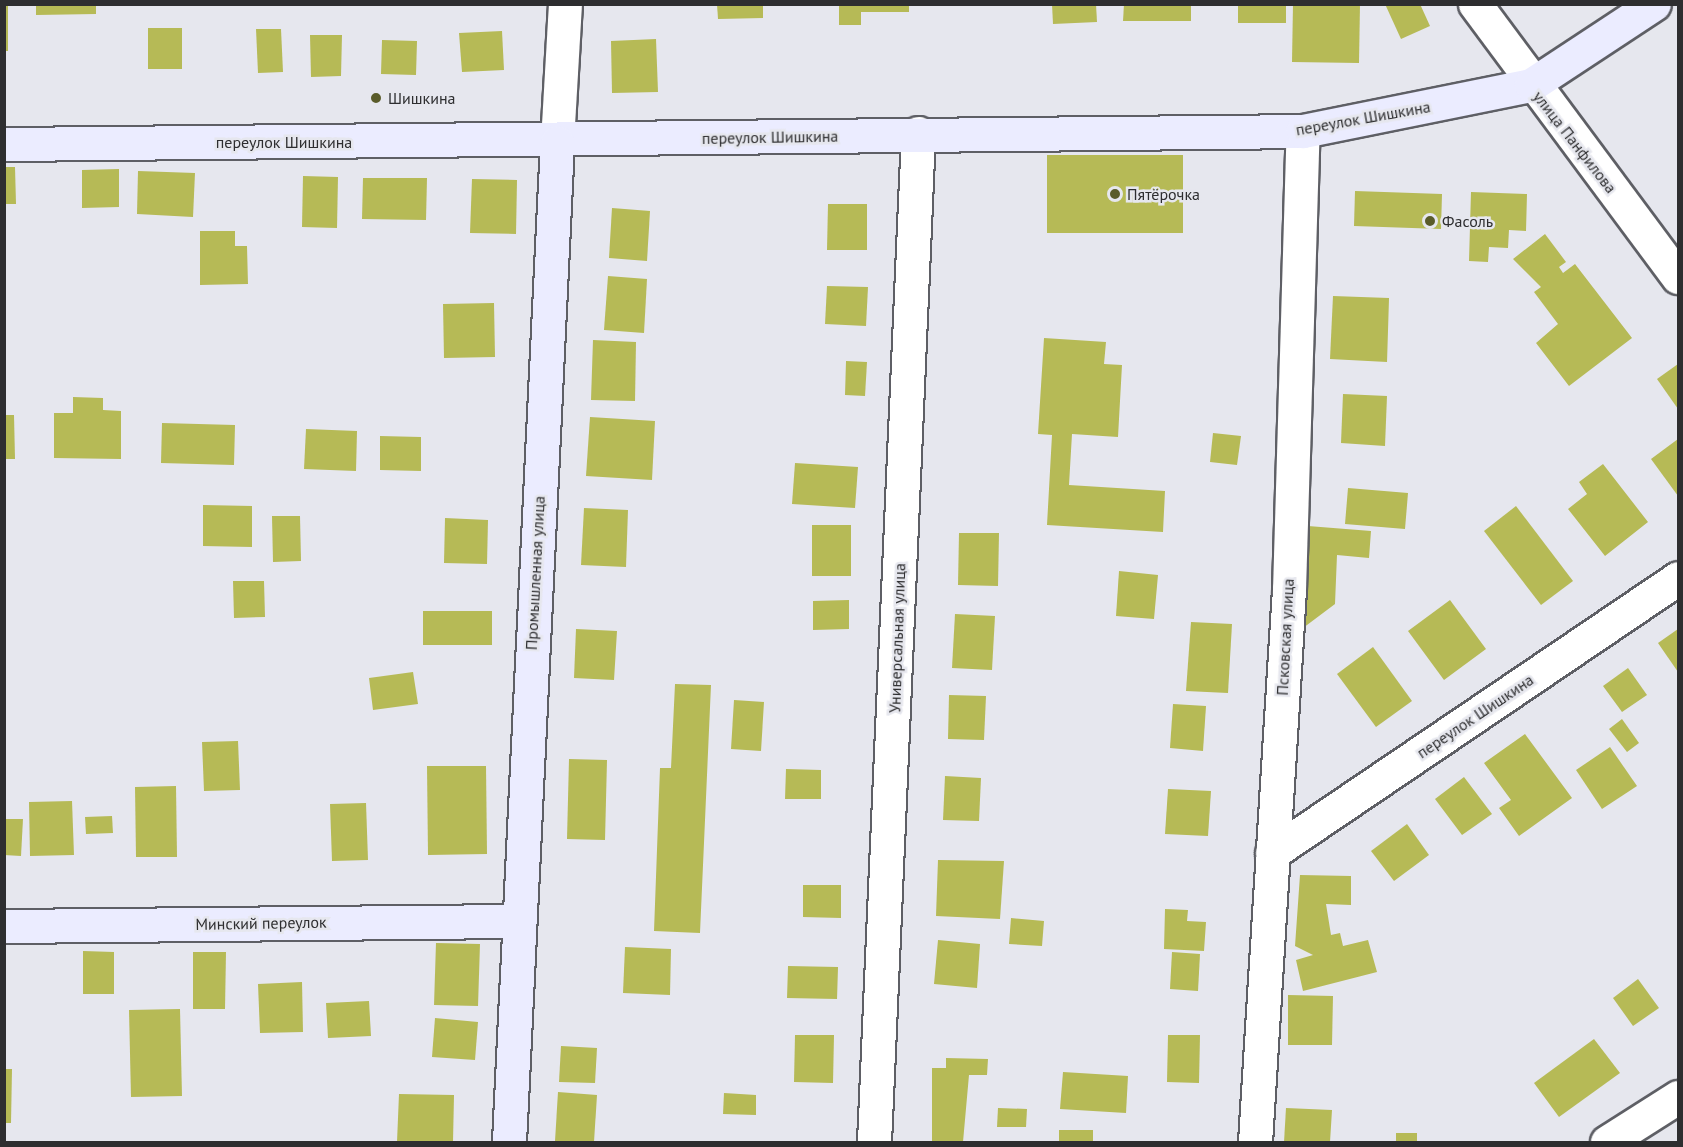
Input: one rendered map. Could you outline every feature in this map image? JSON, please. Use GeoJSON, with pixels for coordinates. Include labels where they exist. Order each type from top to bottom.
{"type":"FeatureCollection","features":[{"type":"Feature","properties":{"kind":"main road"},"geometry":{"type":"LineString","coordinates":[[1531,85],[1654,4]]}},
{"type":"Feature","properties":{"kind":"main road","name":"переулок Шишкина"},"geometry":{"type":"LineString","coordinates":[[4,144],[557,142],[918,133],[1303,131],[1531,85]]}},
{"type":"Feature","properties":{"kind":"main road","name":"Промышленная улица"},"geometry":{"type":"LineString","coordinates":[[509,1143],[557,142]]}},
{"type":"Feature","properties":{"kind":"main road","name":"Минский переулок"},"geometry":{"type":"LineString","coordinates":[[4,926],[518,921]]}},
{"type":"Feature","properties":{"kind":"street","name":"Промышленная улица"},"geometry":{"type":"LineString","coordinates":[[557,142],[565,4]]}},
{"type":"Feature","properties":{"kind":"street","name":"улица Панфилова"},"geometry":{"type":"LineString","coordinates":[[1475,4],[1531,85],[1678,277]]}},
{"type":"Feature","properties":{"kind":"street","name":"Псковская улица"},"geometry":{"type":"LineString","coordinates":[[1255,1143],[1289,590],[1303,131]]}},
{"type":"Feature","properties":{"kind":"street","name":"Универсальная улица"},"geometry":{"type":"LineString","coordinates":[[874,1143],[918,133]]}},
{"type":"Feature","properties":{"kind":"street","name":"переулок Шишкина"},"geometry":{"type":"LineString","coordinates":[[1272,853],[1678,578]]}},
{"type":"Feature","properties":{"kind":"street"},"geometry":{"type":"LineString","coordinates":[[1607,1143],[1678,1097]]}},
{"type":"Feature","properties":{"kind":"building"},"geometry":{"type":"Polygon","coordinates":[[[4,4],[8,4],[8,51],[4,51],[4,4]]]}},
{"type":"Feature","properties":{"kind":"building"},"geometry":{"type":"Polygon","coordinates":[[[36,4],[96,4],[96,14],[36,15],[36,4]]]}},
{"type":"Feature","properties":{"kind":"building"},"geometry":{"type":"Polygon","coordinates":[[[717,4],[763,4],[763,18],[718,19],[717,4]]]}},
{"type":"Feature","properties":{"kind":"building"},"geometry":{"type":"Polygon","coordinates":[[[839,4],[909,4],[909,12],[861,12],[861,25],[839,25],[839,4]]]}},
{"type":"Feature","properties":{"kind":"building"},"geometry":{"type":"Polygon","coordinates":[[[1052,4],[1096,4],[1097,22],[1053,24],[1052,4]]]}},
{"type":"Feature","properties":{"kind":"building"},"geometry":{"type":"Polygon","coordinates":[[[1124,4],[1191,4],[1191,21],[1123,21],[1124,4]]]}},
{"type":"Feature","properties":{"kind":"building"},"geometry":{"type":"Polygon","coordinates":[[[1238,4],[1286,4],[1286,23],[1238,23],[1238,4]]]}},
{"type":"Feature","properties":{"kind":"building"},"geometry":{"type":"Polygon","coordinates":[[[1293,4],[1360,4],[1359,63],[1292,62],[1293,4]]]}},
{"type":"Feature","properties":{"kind":"building"},"geometry":{"type":"Polygon","coordinates":[[[1385,4],[1420,4],[1430,26],[1401,39],[1385,4]]]}},
{"type":"Feature","properties":{"kind":"building"},"geometry":{"type":"Polygon","coordinates":[[[148,28],[182,28],[182,69],[148,69],[148,28]]]}},
{"type":"Feature","properties":{"kind":"building"},"geometry":{"type":"Polygon","coordinates":[[[256,29],[281,29],[283,72],[258,73],[256,29]]]}},
{"type":"Feature","properties":{"kind":"building"},"geometry":{"type":"Polygon","coordinates":[[[502,31],[504,70],[462,72],[459,33],[502,31]]]}},
{"type":"Feature","properties":{"kind":"building"},"geometry":{"type":"Polygon","coordinates":[[[310,35],[342,35],[341,76],[311,77],[310,35]]]}},
{"type":"Feature","properties":{"kind":"building"},"geometry":{"type":"Polygon","coordinates":[[[656,39],[658,92],[612,93],[611,41],[656,39]]]}},
{"type":"Feature","properties":{"kind":"building"},"geometry":{"type":"Polygon","coordinates":[[[382,40],[417,41],[416,75],[381,74],[382,40]]]}},
{"type":"Feature","properties":{"kind":"building","name":"Пятёрочка"},"geometry":{"type":"Polygon","coordinates":[[[1047,155],[1183,155],[1183,233],[1047,233],[1047,155]]]}},
{"type":"Feature","properties":{"kind":"building"},"geometry":{"type":"Polygon","coordinates":[[[4,167],[15,167],[16,204],[4,204],[4,167]]]}},
{"type":"Feature","properties":{"kind":"building"},"geometry":{"type":"Polygon","coordinates":[[[119,169],[119,207],[82,208],[82,170],[119,169]]]}},
{"type":"Feature","properties":{"kind":"building"},"geometry":{"type":"Polygon","coordinates":[[[138,171],[195,173],[193,217],[137,214],[138,171]]]}},
{"type":"Feature","properties":{"kind":"building"},"geometry":{"type":"Polygon","coordinates":[[[303,176],[338,177],[337,228],[302,227],[303,176]]]}},
{"type":"Feature","properties":{"kind":"building"},"geometry":{"type":"Polygon","coordinates":[[[363,178],[427,178],[426,220],[362,219],[363,178]]]}},
{"type":"Feature","properties":{"kind":"building"},"geometry":{"type":"Polygon","coordinates":[[[472,179],[517,180],[516,234],[470,233],[472,179]]]}},
{"type":"Feature","properties":{"kind":"building"},"geometry":{"type":"Polygon","coordinates":[[[1355,191],[1442,194],[1441,229],[1354,226],[1355,191]]]}},
{"type":"Feature","properties":{"kind":"building"},"geometry":{"type":"Polygon","coordinates":[[[1471,192],[1527,194],[1526,231],[1509,230],[1508,248],[1489,247],[1488,262],[1469,261],[1471,192]]]}},
{"type":"Feature","properties":{"kind":"building"},"geometry":{"type":"Polygon","coordinates":[[[828,204],[867,204],[867,250],[827,250],[828,204]]]}},
{"type":"Feature","properties":{"kind":"building"},"geometry":{"type":"Polygon","coordinates":[[[612,208],[650,211],[647,261],[609,258],[612,208]]]}},
{"type":"Feature","properties":{"kind":"building"},"geometry":{"type":"Polygon","coordinates":[[[200,231],[235,231],[235,246],[247,246],[248,284],[200,285],[200,231]]]}},
{"type":"Feature","properties":{"kind":"building"},"geometry":{"type":"Polygon","coordinates":[[[1545,234],[1566,262],[1559,267],[1563,273],[1575,264],[1632,338],[1569,386],[1536,343],[1558,324],[1534,292],[1541,287],[1513,259],[1545,234]]]}},
{"type":"Feature","properties":{"kind":"building"},"geometry":{"type":"Polygon","coordinates":[[[608,276],[647,279],[644,333],[604,330],[608,276]]]}},
{"type":"Feature","properties":{"kind":"building"},"geometry":{"type":"Polygon","coordinates":[[[827,286],[868,287],[866,326],[825,324],[827,286]]]}},
{"type":"Feature","properties":{"kind":"building"},"geometry":{"type":"Polygon","coordinates":[[[1333,296],[1389,298],[1387,362],[1330,359],[1333,296]]]}},
{"type":"Feature","properties":{"kind":"building"},"geometry":{"type":"Polygon","coordinates":[[[494,303],[495,357],[444,358],[443,304],[494,303]]]}},
{"type":"Feature","properties":{"kind":"building"},"geometry":{"type":"Polygon","coordinates":[[[1044,338],[1106,342],[1104,364],[1122,365],[1118,437],[1072,434],[1069,485],[1165,491],[1163,532],[1047,525],[1052,435],[1038,434],[1044,338]]]}},
{"type":"Feature","properties":{"kind":"building"},"geometry":{"type":"Polygon","coordinates":[[[593,340],[636,342],[635,401],[591,400],[593,340]]]}},
{"type":"Feature","properties":{"kind":"building"},"geometry":{"type":"Polygon","coordinates":[[[846,361],[867,362],[865,396],[845,395],[846,361]]]}},
{"type":"Feature","properties":{"kind":"building"},"geometry":{"type":"Polygon","coordinates":[[[1678,364],[1678,409],[1657,379],[1678,364]]]}},
{"type":"Feature","properties":{"kind":"building"},"geometry":{"type":"Polygon","coordinates":[[[1343,394],[1387,396],[1385,446],[1341,443],[1343,394]]]}},
{"type":"Feature","properties":{"kind":"building"},"geometry":{"type":"Polygon","coordinates":[[[73,397],[103,398],[103,410],[121,411],[121,459],[54,458],[54,413],[73,413],[73,397]]]}},
{"type":"Feature","properties":{"kind":"building"},"geometry":{"type":"Polygon","coordinates":[[[4,415],[14,415],[15,459],[4,459],[4,415]]]}},
{"type":"Feature","properties":{"kind":"building"},"geometry":{"type":"Polygon","coordinates":[[[590,417],[655,421],[652,480],[586,476],[590,417]]]}},
{"type":"Feature","properties":{"kind":"building"},"geometry":{"type":"Polygon","coordinates":[[[162,423],[235,425],[234,465],[161,463],[162,423]]]}},
{"type":"Feature","properties":{"kind":"building"},"geometry":{"type":"Polygon","coordinates":[[[306,429],[357,431],[356,471],[304,469],[306,429]]]}},
{"type":"Feature","properties":{"kind":"building"},"geometry":{"type":"Polygon","coordinates":[[[1213,433],[1241,436],[1237,465],[1210,462],[1213,433]]]}},
{"type":"Feature","properties":{"kind":"building"},"geometry":{"type":"Polygon","coordinates":[[[380,436],[421,437],[421,471],[380,470],[380,436]]]}},
{"type":"Feature","properties":{"kind":"building"},"geometry":{"type":"Polygon","coordinates":[[[1678,439],[1678,496],[1651,459],[1678,439]]]}},
{"type":"Feature","properties":{"kind":"building"},"geometry":{"type":"Polygon","coordinates":[[[795,463],[858,467],[855,508],[792,504],[795,463]]]}},
{"type":"Feature","properties":{"kind":"building"},"geometry":{"type":"Polygon","coordinates":[[[1603,464],[1648,522],[1605,556],[1568,509],[1587,494],[1579,482],[1603,464]]]}},
{"type":"Feature","properties":{"kind":"building"},"geometry":{"type":"Polygon","coordinates":[[[1348,488],[1408,493],[1405,529],[1345,524],[1348,488]]]}},
{"type":"Feature","properties":{"kind":"building"},"geometry":{"type":"Polygon","coordinates":[[[203,505],[252,506],[252,547],[203,546],[203,505]]]}},
{"type":"Feature","properties":{"kind":"building"},"geometry":{"type":"Polygon","coordinates":[[[1516,506],[1573,581],[1541,605],[1484,531],[1516,506]]]}},
{"type":"Feature","properties":{"kind":"building"},"geometry":{"type":"Polygon","coordinates":[[[584,508],[628,510],[626,567],[581,565],[584,508]]]}},
{"type":"Feature","properties":{"kind":"building"},"geometry":{"type":"Polygon","coordinates":[[[272,516],[300,516],[301,561],[273,562],[272,516]]]}},
{"type":"Feature","properties":{"kind":"building"},"geometry":{"type":"Polygon","coordinates":[[[445,518],[488,520],[487,564],[444,563],[445,518]]]}},
{"type":"Feature","properties":{"kind":"building"},"geometry":{"type":"Polygon","coordinates":[[[812,525],[851,525],[851,576],[812,576],[812,525]]]}},
{"type":"Feature","properties":{"kind":"building"},"geometry":{"type":"Polygon","coordinates":[[[1308,526],[1371,531],[1369,558],[1337,555],[1335,604],[1303,628],[1308,526]]]}},
{"type":"Feature","properties":{"kind":"building"},"geometry":{"type":"Polygon","coordinates":[[[959,533],[999,533],[998,586],[958,585],[959,533]]]}},
{"type":"Feature","properties":{"kind":"building"},"geometry":{"type":"Polygon","coordinates":[[[1119,571],[1158,575],[1154,619],[1116,616],[1119,571]]]}},
{"type":"Feature","properties":{"kind":"building"},"geometry":{"type":"Polygon","coordinates":[[[233,581],[264,581],[265,617],[234,618],[233,581]]]}},
{"type":"Feature","properties":{"kind":"building"},"geometry":{"type":"Polygon","coordinates":[[[849,600],[849,629],[813,630],[813,601],[849,600]]]}},
{"type":"Feature","properties":{"kind":"building"},"geometry":{"type":"Polygon","coordinates":[[[1450,600],[1486,649],[1444,680],[1408,631],[1450,600]]]}},
{"type":"Feature","properties":{"kind":"building"},"geometry":{"type":"Polygon","coordinates":[[[423,611],[492,611],[492,645],[423,645],[423,611]]]}},
{"type":"Feature","properties":{"kind":"building"},"geometry":{"type":"Polygon","coordinates":[[[955,614],[995,616],[992,670],[952,668],[955,614]]]}},
{"type":"Feature","properties":{"kind":"building"},"geometry":{"type":"Polygon","coordinates":[[[1191,622],[1232,624],[1228,693],[1186,691],[1191,622]]]}},
{"type":"Feature","properties":{"kind":"building"},"geometry":{"type":"Polygon","coordinates":[[[576,629],[617,631],[614,680],[574,678],[576,629]]]}},
{"type":"Feature","properties":{"kind":"building"},"geometry":{"type":"Polygon","coordinates":[[[1678,629],[1678,672],[1658,643],[1678,629]]]}},
{"type":"Feature","properties":{"kind":"building"},"geometry":{"type":"Polygon","coordinates":[[[1373,647],[1412,701],[1376,727],[1337,674],[1373,647]]]}},
{"type":"Feature","properties":{"kind":"building"},"geometry":{"type":"Polygon","coordinates":[[[1628,668],[1647,695],[1622,712],[1603,686],[1628,668]]]}},
{"type":"Feature","properties":{"kind":"building"},"geometry":{"type":"Polygon","coordinates":[[[413,672],[418,704],[373,710],[369,678],[413,672]]]}},
{"type":"Feature","properties":{"kind":"building"},"geometry":{"type":"Polygon","coordinates":[[[675,684],[711,685],[700,933],[654,931],[660,768],[671,768],[675,684]]]}},
{"type":"Feature","properties":{"kind":"building"},"geometry":{"type":"Polygon","coordinates":[[[949,695],[986,696],[984,740],[948,739],[949,695]]]}},
{"type":"Feature","properties":{"kind":"building"},"geometry":{"type":"Polygon","coordinates":[[[734,700],[764,702],[761,751],[731,749],[734,700]]]}},
{"type":"Feature","properties":{"kind":"building"},"geometry":{"type":"Polygon","coordinates":[[[1173,704],[1206,706],[1203,751],[1170,748],[1173,704]]]}},
{"type":"Feature","properties":{"kind":"building"},"geometry":{"type":"Polygon","coordinates":[[[1622,719],[1639,743],[1627,752],[1609,729],[1622,719]]]}},
{"type":"Feature","properties":{"kind":"building"},"geometry":{"type":"Polygon","coordinates":[[[1525,734],[1572,798],[1519,836],[1499,808],[1511,800],[1484,763],[1525,734]]]}},
{"type":"Feature","properties":{"kind":"building"},"geometry":{"type":"Polygon","coordinates":[[[238,741],[240,790],[204,791],[202,742],[238,741]]]}},
{"type":"Feature","properties":{"kind":"building"},"geometry":{"type":"Polygon","coordinates":[[[1610,747],[1637,786],[1602,809],[1576,770],[1610,747]]]}},
{"type":"Feature","properties":{"kind":"building"},"geometry":{"type":"Polygon","coordinates":[[[569,759],[607,760],[605,840],[567,839],[569,759]]]}},
{"type":"Feature","properties":{"kind":"building"},"geometry":{"type":"Polygon","coordinates":[[[427,766],[486,766],[487,854],[428,855],[427,766]]]}},
{"type":"Feature","properties":{"kind":"building"},"geometry":{"type":"Polygon","coordinates":[[[786,769],[821,770],[821,799],[785,799],[786,769]]]}},
{"type":"Feature","properties":{"kind":"building"},"geometry":{"type":"Polygon","coordinates":[[[945,776],[981,778],[979,821],[943,820],[945,776]]]}},
{"type":"Feature","properties":{"kind":"building"},"geometry":{"type":"Polygon","coordinates":[[[1464,777],[1492,814],[1462,835],[1435,799],[1464,777]]]}},
{"type":"Feature","properties":{"kind":"building"},"geometry":{"type":"Polygon","coordinates":[[[176,786],[177,857],[136,857],[135,787],[176,786]]]}},
{"type":"Feature","properties":{"kind":"building"},"geometry":{"type":"Polygon","coordinates":[[[1168,789],[1211,791],[1208,836],[1165,834],[1168,789]]]}},
{"type":"Feature","properties":{"kind":"building"},"geometry":{"type":"Polygon","coordinates":[[[72,801],[74,855],[30,856],[29,802],[72,801]]]}},
{"type":"Feature","properties":{"kind":"building"},"geometry":{"type":"Polygon","coordinates":[[[366,803],[368,860],[332,861],[330,804],[366,803]]]}},
{"type":"Feature","properties":{"kind":"building"},"geometry":{"type":"Polygon","coordinates":[[[112,816],[113,833],[86,834],[85,817],[112,816]]]}},
{"type":"Feature","properties":{"kind":"building"},"geometry":{"type":"Polygon","coordinates":[[[4,819],[23,819],[21,856],[4,855],[4,819]]]}},
{"type":"Feature","properties":{"kind":"building"},"geometry":{"type":"Polygon","coordinates":[[[1407,824],[1429,855],[1394,881],[1371,851],[1407,824]]]}},
{"type":"Feature","properties":{"kind":"building"},"geometry":{"type":"Polygon","coordinates":[[[938,860],[1004,861],[1000,919],[936,916],[938,860]]]}},
{"type":"Feature","properties":{"kind":"building"},"geometry":{"type":"Polygon","coordinates":[[[1300,875],[1351,876],[1351,905],[1326,904],[1331,935],[1340,933],[1343,946],[1368,940],[1377,972],[1303,991],[1296,960],[1313,955],[1295,946],[1300,875]]]}},
{"type":"Feature","properties":{"kind":"building"},"geometry":{"type":"Polygon","coordinates":[[[803,885],[841,885],[841,918],[803,917],[803,885]]]}},
{"type":"Feature","properties":{"kind":"building"},"geometry":{"type":"Polygon","coordinates":[[[1165,909],[1188,910],[1187,921],[1206,922],[1204,951],[1164,949],[1165,909]]]}},
{"type":"Feature","properties":{"kind":"building"},"geometry":{"type":"Polygon","coordinates":[[[1011,918],[1044,921],[1042,946],[1009,944],[1011,918]]]}},
{"type":"Feature","properties":{"kind":"building"},"geometry":{"type":"Polygon","coordinates":[[[938,940],[980,944],[977,988],[934,984],[938,940]]]}},
{"type":"Feature","properties":{"kind":"building"},"geometry":{"type":"Polygon","coordinates":[[[436,943],[480,944],[478,1006],[434,1005],[436,943]]]}},
{"type":"Feature","properties":{"kind":"building"},"geometry":{"type":"Polygon","coordinates":[[[625,947],[671,949],[670,995],[623,993],[625,947]]]}},
{"type":"Feature","properties":{"kind":"building"},"geometry":{"type":"Polygon","coordinates":[[[83,951],[114,952],[114,994],[83,994],[83,951]]]}},
{"type":"Feature","properties":{"kind":"building"},"geometry":{"type":"Polygon","coordinates":[[[193,952],[226,952],[225,1009],[193,1009],[193,952]]]}},
{"type":"Feature","properties":{"kind":"building"},"geometry":{"type":"Polygon","coordinates":[[[1172,952],[1200,954],[1198,991],[1170,989],[1172,952]]]}},
{"type":"Feature","properties":{"kind":"building"},"geometry":{"type":"Polygon","coordinates":[[[788,966],[838,967],[837,999],[787,998],[788,966]]]}},
{"type":"Feature","properties":{"kind":"building"},"geometry":{"type":"Polygon","coordinates":[[[1638,979],[1659,1008],[1633,1026],[1613,998],[1638,979]]]}},
{"type":"Feature","properties":{"kind":"building"},"geometry":{"type":"Polygon","coordinates":[[[302,982],[303,1032],[260,1033],[258,984],[302,982]]]}},
{"type":"Feature","properties":{"kind":"building"},"geometry":{"type":"Polygon","coordinates":[[[1288,995],[1333,996],[1332,1045],[1288,1045],[1288,995]]]}},
{"type":"Feature","properties":{"kind":"building"},"geometry":{"type":"Polygon","coordinates":[[[369,1001],[371,1036],[328,1038],[326,1003],[369,1001]]]}},
{"type":"Feature","properties":{"kind":"building"},"geometry":{"type":"Polygon","coordinates":[[[180,1009],[182,1096],[131,1097],[129,1010],[180,1009]]]}},
{"type":"Feature","properties":{"kind":"building"},"geometry":{"type":"Polygon","coordinates":[[[435,1018],[478,1022],[475,1060],[432,1057],[435,1018]]]}},
{"type":"Feature","properties":{"kind":"building"},"geometry":{"type":"Polygon","coordinates":[[[795,1035],[834,1035],[833,1083],[794,1082],[795,1035]]]}},
{"type":"Feature","properties":{"kind":"building"},"geometry":{"type":"Polygon","coordinates":[[[1168,1035],[1200,1035],[1199,1083],[1167,1082],[1168,1035]]]}},
{"type":"Feature","properties":{"kind":"building"},"geometry":{"type":"Polygon","coordinates":[[[1594,1039],[1620,1073],[1559,1117],[1534,1083],[1594,1039]]]}},
{"type":"Feature","properties":{"kind":"building"},"geometry":{"type":"Polygon","coordinates":[[[561,1046],[597,1048],[595,1083],[559,1082],[561,1046]]]}},
{"type":"Feature","properties":{"kind":"building"},"geometry":{"type":"Polygon","coordinates":[[[946,1058],[988,1059],[987,1075],[969,1075],[963,1142],[932,1142],[932,1068],[946,1068],[946,1058]]]}},
{"type":"Feature","properties":{"kind":"building"},"geometry":{"type":"Polygon","coordinates":[[[4,1069],[12,1069],[11,1123],[4,1123],[4,1069]]]}},
{"type":"Feature","properties":{"kind":"building"},"geometry":{"type":"Polygon","coordinates":[[[1063,1072],[1128,1076],[1126,1113],[1060,1109],[1063,1072]]]}},
{"type":"Feature","properties":{"kind":"building"},"geometry":{"type":"Polygon","coordinates":[[[558,1092],[597,1095],[594,1142],[555,1141],[558,1092]]]}},
{"type":"Feature","properties":{"kind":"building"},"geometry":{"type":"Polygon","coordinates":[[[724,1093],[756,1095],[756,1115],[723,1114],[724,1093]]]}},
{"type":"Feature","properties":{"kind":"building"},"geometry":{"type":"Polygon","coordinates":[[[399,1094],[454,1095],[453,1142],[397,1142],[399,1094]]]}},
{"type":"Feature","properties":{"kind":"building"},"geometry":{"type":"Polygon","coordinates":[[[998,1108],[1027,1109],[1026,1127],[997,1127],[998,1108]]]}},
{"type":"Feature","properties":{"kind":"building"},"geometry":{"type":"Polygon","coordinates":[[[1286,1108],[1332,1110],[1330,1142],[1284,1142],[1286,1108]]]}},
{"type":"Feature","properties":{"kind":"building"},"geometry":{"type":"Polygon","coordinates":[[[1059,1130],[1093,1130],[1093,1142],[1059,1142],[1059,1130]]]}},
{"type":"Feature","properties":{"kind":"building"},"geometry":{"type":"Polygon","coordinates":[[[1396,1133],[1417,1133],[1417,1142],[1396,1142],[1396,1133]]]}},
{"type":"Feature","properties":{"kind":"place","name":"Шишкина"},"geometry":{"type":"Point","coordinates":[376,98]}},
{"type":"Feature","properties":{"kind":"place","name":"Пятёрочка"},"geometry":{"type":"Point","coordinates":[1115,194]}},
{"type":"Feature","properties":{"kind":"place","name":"Фасоль"},"geometry":{"type":"Point","coordinates":[1430,221]}}]}
